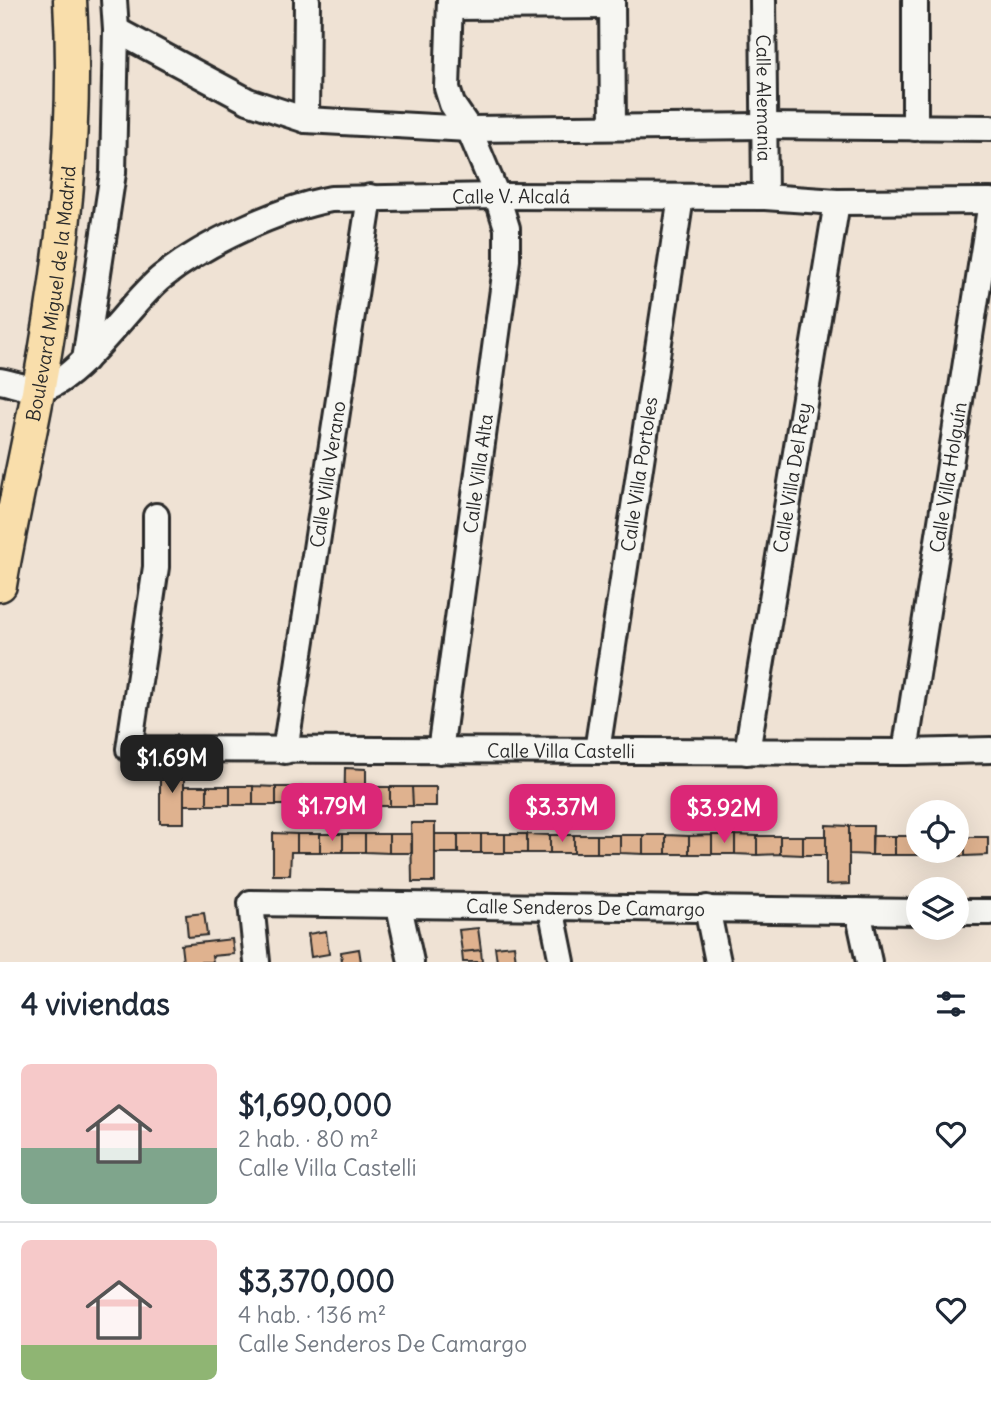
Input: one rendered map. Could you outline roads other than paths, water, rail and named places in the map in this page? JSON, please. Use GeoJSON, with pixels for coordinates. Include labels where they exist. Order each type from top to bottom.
{"type":"FeatureCollection","features":[{"type":"Feature","properties":{"kind":"main road","name":"Boulevard Miguel de la Madrid"},"geometry":{"type":"LineString","coordinates":[[0,585],[38,389],[61,248],[69,172],[70,0]]}},
{"type":"Feature","properties":{"kind":"street"},"geometry":{"type":"LineString","coordinates":[[85,361],[113,173],[116,30],[114,0]]}},
{"type":"Feature","properties":{"kind":"street"},"geometry":{"type":"LineString","coordinates":[[306,120],[307,0]]}},
{"type":"Feature","properties":{"kind":"street","name":"Calle Alemania"},"geometry":{"type":"LineString","coordinates":[[763,0],[765,197]]}},
{"type":"Feature","properties":{"kind":"street"},"geometry":{"type":"LineString","coordinates":[[915,0],[915,128]]}},
{"type":"Feature","properties":{"kind":"street"},"geometry":{"type":"LineString","coordinates":[[450,3],[612,3],[613,127]]}},
{"type":"Feature","properties":{"kind":"street","name":"Calle Villa Alta"},"geometry":{"type":"LineString","coordinates":[[440,751],[507,260],[507,228],[497,196],[469,129],[452,104],[447,88],[450,3]]}},
{"type":"Feature","properties":{"kind":"street"},"geometry":{"type":"LineString","coordinates":[[116,30],[248,102],[306,120],[469,129],[763,126],[991,128]]}},
{"type":"Feature","properties":{"kind":"street","name":"Calle Villa Verano"},"geometry":{"type":"LineString","coordinates":[[285,751],[370,197]]}},
{"type":"Feature","properties":{"kind":"street","name":"Calle Villa Portoles"},"geometry":{"type":"LineString","coordinates":[[597,751],[681,197]]}},
{"type":"Feature","properties":{"kind":"street","name":"Calle V. Alcalá"},"geometry":{"type":"LineString","coordinates":[[38,389],[63,378],[85,361],[141,295],[164,276],[204,251],[275,215],[331,198],[765,197],[837,202],[991,201]]}},
{"type":"Feature","properties":{"kind":"street","name":"Calle Villa Holguín"},"geometry":{"type":"LineString","coordinates":[[905,752],[991,201]]}},
{"type":"Feature","properties":{"kind":"street","name":"Calle Villa Del Rey"},"geometry":{"type":"LineString","coordinates":[[747,752],[837,202]]}},
{"type":"Feature","properties":{"kind":"street"},"geometry":{"type":"LineString","coordinates":[[0,381],[38,389]]}},
{"type":"Feature","properties":{"kind":"street","name":"Calle Villa Castelli"},"geometry":{"type":"LineString","coordinates":[[156,516],[156,567],[129,749],[747,752],[991,750]]}},
{"type":"Feature","properties":{"kind":"street","name":"Calle Senderos De Camargo"},"geometry":{"type":"LineString","coordinates":[[257,962],[251,903],[906,912]]}},
{"type":"Feature","properties":{"kind":"street"},"geometry":{"type":"LineString","coordinates":[[400,906],[411,962]]}},
{"type":"Feature","properties":{"kind":"street"},"geometry":{"type":"LineString","coordinates":[[551,908],[562,962]]}},
{"type":"Feature","properties":{"kind":"street"},"geometry":{"type":"LineString","coordinates":[[707,908],[718,962]]}},
{"type":"Feature","properties":{"kind":"street"},"geometry":{"type":"LineString","coordinates":[[858,911],[869,962]]}},
{"type":"Feature","properties":{"kind":"street"},"geometry":{"type":"LineString","coordinates":[[969,912],[991,912]]}}]}
